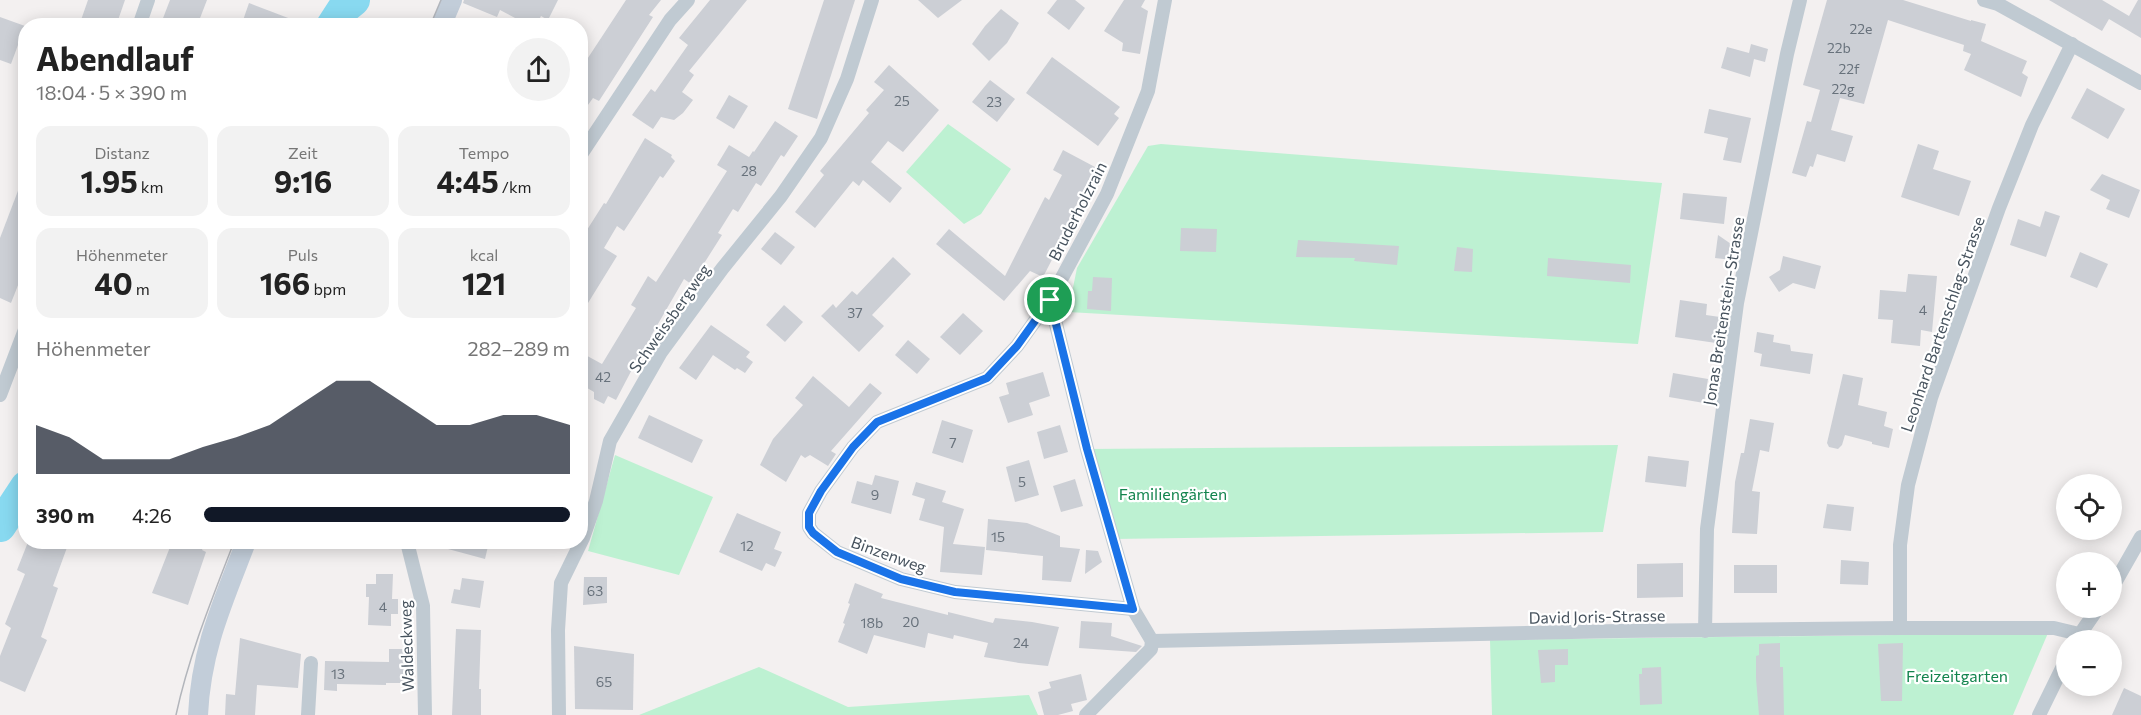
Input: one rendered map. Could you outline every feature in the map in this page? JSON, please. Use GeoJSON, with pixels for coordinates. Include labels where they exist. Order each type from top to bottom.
{"type":"FeatureCollection","features":[{"type":"Feature","properties":{"kind":"main road"},"geometry":{"type":"LineString","coordinates":[[444,18],[452,0]]}},
{"type":"Feature","properties":{"kind":"main road"},"geometry":{"type":"LineString","coordinates":[[198,715],[202,667],[208,644],[243,549]]}},
{"type":"Feature","properties":{"kind":"street"},"geometry":{"type":"LineString","coordinates":[[142,18],[148,0]]}},
{"type":"Feature","properties":{"kind":"street"},"geometry":{"type":"LineString","coordinates":[[588,132],[670,20],[688,0]]}},
{"type":"Feature","properties":{"kind":"street","name":"Schweissbergweg"},"geometry":{"type":"LineString","coordinates":[[588,526],[610,441],[661,352],[722,269],[781,196],[821,138],[847,79],[872,0]]}},
{"type":"Feature","properties":{"kind":"street","name":"Bruderholzrain"},"geometry":{"type":"LineString","coordinates":[[1050,300],[1107,194],[1144,102],[1165,0]]}},
{"type":"Feature","properties":{"kind":"street","name":"Jonas Breitenstein-Strasse"},"geometry":{"type":"LineString","coordinates":[[1705,631],[1707,529],[1737,303],[1786,54],[1800,0]]}},
{"type":"Feature","properties":{"kind":"street"},"geometry":{"type":"LineString","coordinates":[[1984,0],[1998,4],[2141,83]]}},
{"type":"Feature","properties":{"kind":"street","name":"Leonhard Bartenschlag-Strasse"},"geometry":{"type":"LineString","coordinates":[[1900,628],[1900,545],[1908,485],[1931,399],[2024,146],[2072,44]]}},
{"type":"Feature","properties":{"kind":"street"},"geometry":{"type":"LineString","coordinates":[[1050,300],[1087,449],[1133,609],[1152,641],[1151,649],[1137,665],[1086,715]]}},
{"type":"Feature","properties":{"kind":"street","name":"Binzenweg"},"geometry":{"type":"LineString","coordinates":[[1050,300],[1017,346],[987,378],[877,422],[853,447],[821,491],[809,513],[809,527],[813,533],[837,552],[901,579],[955,592],[1133,609]]}},
{"type":"Feature","properties":{"kind":"street"},"geometry":{"type":"LineString","coordinates":[[0,395],[18,348]]}},
{"type":"Feature","properties":{"kind":"street"},"geometry":{"type":"LineString","coordinates":[[2122,570],[2141,537]]}},
{"type":"Feature","properties":{"kind":"street","name":"Waldeckweg"},"geometry":{"type":"LineString","coordinates":[[410,549],[423,606],[425,715]]}},
{"type":"Feature","properties":{"kind":"street","name":"Schweissbergweg"},"geometry":{"type":"LineString","coordinates":[[559,715],[558,630],[561,583],[578,549]]}},
{"type":"Feature","properties":{"kind":"street","name":"David Joris-Strasse"},"geometry":{"type":"LineString","coordinates":[[1152,641],[1900,628],[2054,628],[2059,630]]}},
{"type":"Feature","properties":{"kind":"street"},"geometry":{"type":"LineString","coordinates":[[308,715],[311,663]]}},
{"type":"Feature","properties":{"kind":"street"},"geometry":{"type":"LineString","coordinates":[[2039,715],[2056,680]]}},
{"type":"Feature","properties":{"kind":"green space"},"geometry":{"type":"Polygon","coordinates":[[[948,124],[1011,169],[981,214],[964,224],[906,172],[948,124]]]}},
{"type":"Feature","properties":{"kind":"green space"},"geometry":{"type":"Polygon","coordinates":[[[1161,144],[1662,183],[1638,344],[1068,312],[1077,268],[1148,146],[1161,144]]]}},
{"type":"Feature","properties":{"kind":"green space","name":"Familiengärten"},"geometry":{"type":"Polygon","coordinates":[[[1618,445],[1603,532],[1113,539],[1087,449],[1618,445]]]}},
{"type":"Feature","properties":{"kind":"green space"},"geometry":{"type":"Polygon","coordinates":[[[615,455],[713,497],[679,575],[588,551],[615,455]]]}},
{"type":"Feature","properties":{"kind":"green space","name":"Freizeitgarten"},"geometry":{"type":"Polygon","coordinates":[[[2048,633],[2013,715],[1492,715],[1490,640],[2048,633]]]}},
{"type":"Feature","properties":{"kind":"green space"},"geometry":{"type":"Polygon","coordinates":[[[759,667],[848,707],[1029,695],[1038,715],[639,715],[759,667]]]}},
{"type":"Feature","properties":{"kind":"building"},"geometry":{"type":"Polygon","coordinates":[[[88,0],[125,0],[119,18],[82,18],[88,0]]]}},
{"type":"Feature","properties":{"kind":"building"},"geometry":{"type":"Polygon","coordinates":[[[170,0],[207,0],[200,18],[163,18],[170,0]]]}},
{"type":"Feature","properties":{"kind":"building"},"geometry":{"type":"Polygon","coordinates":[[[464,0],[558,0],[549,18],[541,16],[540,18],[515,18],[500,10],[497,17],[463,3],[464,0]]]}},
{"type":"Feature","properties":{"kind":"building"},"geometry":{"type":"Polygon","coordinates":[[[626,0],[661,0],[649,15],[653,17],[599,101],[593,98],[588,105],[588,58],[626,0]]]}},
{"type":"Feature","properties":{"kind":"building"},"geometry":{"type":"Polygon","coordinates":[[[710,0],[747,0],[689,71],[694,75],[682,92],[693,100],[674,120],[661,117],[653,129],[632,115],[651,89],[655,92],[688,45],[679,38],[710,0]]]}},
{"type":"Feature","properties":{"kind":"building"},"geometry":{"type":"Polygon","coordinates":[[[824,0],[855,0],[817,119],[788,109],[824,0]]]}},
{"type":"Feature","properties":{"kind":"building"},"geometry":{"type":"Polygon","coordinates":[[[918,0],[962,0],[938,18],[918,0]]]}},
{"type":"Feature","properties":{"kind":"building"},"geometry":{"type":"Polygon","coordinates":[[[1057,0],[1075,0],[1085,8],[1069,30],[1047,13],[1057,0]]]}},
{"type":"Feature","properties":{"kind":"building"},"geometry":{"type":"Polygon","coordinates":[[[1124,0],[1145,0],[1141,7],[1148,11],[1140,54],[1122,51],[1123,43],[1104,31],[1124,0]]]}},
{"type":"Feature","properties":{"kind":"building"},"geometry":{"type":"Polygon","coordinates":[[[1827,0],[1903,0],[1986,24],[1981,41],[2027,61],[2022,73],[2028,77],[2021,97],[1964,70],[1971,54],[1963,51],[1964,45],[1888,20],[1864,104],[1840,98],[1831,130],[1853,136],[1845,162],[1817,154],[1813,167],[1810,166],[1806,177],[1792,173],[1807,121],[1811,122],[1820,90],[1803,85],[1827,0]]]}},
{"type":"Feature","properties":{"kind":"building"},"geometry":{"type":"Polygon","coordinates":[[[2049,0],[2102,0],[2129,16],[2138,0],[2141,0],[2141,38],[2109,19],[2102,31],[2049,0]]]}},
{"type":"Feature","properties":{"kind":"building"},"geometry":{"type":"Polygon","coordinates":[[[249,3],[288,18],[244,18],[249,3]]]}},
{"type":"Feature","properties":{"kind":"building"},"geometry":{"type":"Polygon","coordinates":[[[1001,9],[1019,23],[1007,43],[989,61],[972,44],[1001,9]]]}},
{"type":"Feature","properties":{"kind":"building"},"geometry":{"type":"Polygon","coordinates":[[[0,17],[18,23],[18,45],[11,64],[0,60],[0,17]]]}},
{"type":"Feature","properties":{"kind":"building"},"geometry":{"type":"Polygon","coordinates":[[[1751,44],[1768,49],[1765,62],[1754,59],[1750,77],[1721,68],[1727,47],[1749,53],[1751,44]]]}},
{"type":"Feature","properties":{"kind":"building"},"geometry":{"type":"Polygon","coordinates":[[[1052,57],[1120,107],[1114,114],[1119,118],[1098,146],[1026,93],[1052,57]]]}},
{"type":"Feature","properties":{"kind":"building"},"geometry":{"type":"Polygon","coordinates":[[[889,65],[939,110],[903,152],[888,141],[871,162],[902,188],[890,203],[863,180],[859,186],[853,181],[815,228],[795,212],[824,175],[820,171],[869,113],[866,110],[884,90],[874,82],[889,65]]]}},
{"type":"Feature","properties":{"kind":"building"},"geometry":{"type":"Polygon","coordinates":[[[990,80],[1015,99],[997,122],[972,102],[990,80]]]}},
{"type":"Feature","properties":{"kind":"building"},"geometry":{"type":"Polygon","coordinates":[[[2087,88],[2125,109],[2108,139],[2071,118],[2087,88]]]}},
{"type":"Feature","properties":{"kind":"building"},"geometry":{"type":"Polygon","coordinates":[[[729,95],[748,106],[734,129],[716,118],[729,95]]]}},
{"type":"Feature","properties":{"kind":"building"},"geometry":{"type":"Polygon","coordinates":[[[1709,109],[1751,118],[1741,163],[1723,160],[1728,138],[1704,133],[1709,109]]]}},
{"type":"Feature","properties":{"kind":"building"},"geometry":{"type":"Polygon","coordinates":[[[775,121],[798,136],[784,157],[781,155],[761,186],[756,183],[738,212],[733,209],[718,233],[722,235],[691,284],[684,279],[616,400],[608,396],[604,404],[594,399],[594,392],[588,388],[588,356],[602,364],[636,308],[631,305],[648,276],[656,282],[727,171],[717,165],[729,145],[749,157],[775,121]]]}},
{"type":"Feature","properties":{"kind":"building"},"geometry":{"type":"Polygon","coordinates":[[[645,138],[672,155],[675,161],[663,178],[660,176],[624,231],[617,226],[604,248],[617,256],[588,303],[588,228],[604,203],[606,204],[645,138]]]}},
{"type":"Feature","properties":{"kind":"building"},"geometry":{"type":"Polygon","coordinates":[[[1918,144],[1939,151],[1933,169],[1971,181],[1959,216],[1901,197],[1918,144]]]}},
{"type":"Feature","properties":{"kind":"building"},"geometry":{"type":"Polygon","coordinates":[[[1063,150],[1095,167],[1071,216],[1074,217],[1043,277],[1030,271],[1004,301],[936,244],[949,229],[1005,276],[1045,197],[1049,200],[1062,175],[1053,170],[1063,150]]]}},
{"type":"Feature","properties":{"kind":"building"},"geometry":{"type":"Polygon","coordinates":[[[2102,174],[2140,190],[2129,218],[2106,209],[2110,200],[2090,190],[2102,174]]]}},
{"type":"Feature","properties":{"kind":"building"},"geometry":{"type":"Polygon","coordinates":[[[18,191],[18,285],[11,303],[0,298],[0,238],[18,191]]]}},
{"type":"Feature","properties":{"kind":"building"},"geometry":{"type":"Polygon","coordinates":[[[1683,193],[1727,197],[1724,224],[1680,219],[1683,193]]]}},
{"type":"Feature","properties":{"kind":"building"},"geometry":{"type":"Polygon","coordinates":[[[2045,211],[2060,216],[2046,257],[2010,245],[2018,219],[2040,227],[2045,211]]]}},
{"type":"Feature","properties":{"kind":"building"},"geometry":{"type":"Polygon","coordinates":[[[1181,228],[1217,229],[1216,252],[1180,251],[1181,228]]]}},
{"type":"Feature","properties":{"kind":"building"},"geometry":{"type":"Polygon","coordinates":[[[775,232],[795,247],[781,265],[761,249],[775,232]]]}},
{"type":"Feature","properties":{"kind":"building"},"geometry":{"type":"Polygon","coordinates":[[[1718,235],[1734,246],[1732,260],[1715,258],[1718,235]]]}},
{"type":"Feature","properties":{"kind":"building"},"geometry":{"type":"Polygon","coordinates":[[[1298,240],[1399,246],[1397,265],[1354,261],[1355,258],[1296,257],[1298,240]]]}},
{"type":"Feature","properties":{"kind":"building"},"geometry":{"type":"Polygon","coordinates":[[[1457,247],[1473,249],[1472,272],[1454,271],[1457,247]]]}},
{"type":"Feature","properties":{"kind":"building"},"geometry":{"type":"Polygon","coordinates":[[[2080,252],[2108,264],[2097,288],[2070,277],[2080,252]]]}},
{"type":"Feature","properties":{"kind":"building"},"geometry":{"type":"Polygon","coordinates":[[[1783,256],[1821,266],[1815,289],[1793,283],[1779,292],[1769,277],[1780,270],[1783,256]]]}},
{"type":"Feature","properties":{"kind":"building"},"geometry":{"type":"Polygon","coordinates":[[[893,257],[911,274],[872,315],[884,326],[859,352],[821,316],[833,304],[836,308],[852,291],[857,295],[893,257]]]}},
{"type":"Feature","properties":{"kind":"building"},"geometry":{"type":"Polygon","coordinates":[[[1548,258],[1631,265],[1630,283],[1547,276],[1548,258]]]}},
{"type":"Feature","properties":{"kind":"building"},"geometry":{"type":"Polygon","coordinates":[[[1908,274],[1937,276],[1932,332],[1921,330],[1920,346],[1891,343],[1893,320],[1878,319],[1880,290],[1906,292],[1908,274]]]}},
{"type":"Feature","properties":{"kind":"building"},"geometry":{"type":"Polygon","coordinates":[[[1093,277],[1112,278],[1111,311],[1087,309],[1088,291],[1092,291],[1093,277]]]}},
{"type":"Feature","properties":{"kind":"building"},"geometry":{"type":"Polygon","coordinates":[[[1680,300],[1707,304],[1706,315],[1720,317],[1716,343],[1675,337],[1680,300]]]}},
{"type":"Feature","properties":{"kind":"building"},"geometry":{"type":"Polygon","coordinates":[[[784,305],[803,322],[785,342],[766,325],[784,305]]]}},
{"type":"Feature","properties":{"kind":"building"},"geometry":{"type":"Polygon","coordinates":[[[963,313],[983,331],[960,355],[940,337],[963,313]]]}},
{"type":"Feature","properties":{"kind":"building"},"geometry":{"type":"Polygon","coordinates":[[[711,325],[750,352],[746,357],[753,362],[745,373],[737,368],[735,370],[713,355],[696,380],[679,368],[711,325]]]}},
{"type":"Feature","properties":{"kind":"building"},"geometry":{"type":"Polygon","coordinates":[[[1757,332],[1774,335],[1773,342],[1790,345],[1791,351],[1813,354],[1810,374],[1760,366],[1762,354],[1754,352],[1757,332]]]}},
{"type":"Feature","properties":{"kind":"building"},"geometry":{"type":"Polygon","coordinates":[[[908,340],[930,359],[917,374],[895,355],[908,340]]]}},
{"type":"Feature","properties":{"kind":"building"},"geometry":{"type":"Polygon","coordinates":[[[1043,372],[1050,396],[1029,403],[1033,415],[1008,423],[999,397],[1009,394],[1006,383],[1043,372]]]}},
{"type":"Feature","properties":{"kind":"building"},"geometry":{"type":"Polygon","coordinates":[[[1673,373],[1708,379],[1704,403],[1669,397],[1673,373]]]}},
{"type":"Feature","properties":{"kind":"building"},"geometry":{"type":"Polygon","coordinates":[[[1843,374],[1863,378],[1858,405],[1887,412],[1884,426],[1893,429],[1889,448],[1845,435],[1838,449],[1829,447],[1827,443],[1843,374]]]}},
{"type":"Feature","properties":{"kind":"building"},"geometry":{"type":"Polygon","coordinates":[[[813,376],[849,407],[870,383],[882,393],[831,451],[836,454],[828,466],[810,455],[805,458],[801,455],[786,482],[760,465],[773,439],[803,405],[795,398],[813,376]]]}},
{"type":"Feature","properties":{"kind":"building"},"geometry":{"type":"Polygon","coordinates":[[[649,415],[703,440],[692,463],[638,438],[649,415]]]}},
{"type":"Feature","properties":{"kind":"building"},"geometry":{"type":"Polygon","coordinates":[[[1750,419],[1774,423],[1769,452],[1760,450],[1752,491],[1760,492],[1757,534],[1732,533],[1735,482],[1741,453],[1744,453],[1750,419]]]}},
{"type":"Feature","properties":{"kind":"building"},"geometry":{"type":"Polygon","coordinates":[[[942,420],[973,430],[963,463],[932,453],[942,420]]]}},
{"type":"Feature","properties":{"kind":"building"},"geometry":{"type":"Polygon","coordinates":[[[1060,425],[1068,452],[1044,459],[1037,432],[1060,425]]]}},
{"type":"Feature","properties":{"kind":"building"},"geometry":{"type":"Polygon","coordinates":[[[1648,456],[1689,461],[1686,487],[1645,482],[1648,456]]]}},
{"type":"Feature","properties":{"kind":"building"},"geometry":{"type":"Polygon","coordinates":[[[1029,460],[1039,495],[1015,502],[1006,467],[1029,460]]]}},
{"type":"Feature","properties":{"kind":"building"},"geometry":{"type":"Polygon","coordinates":[[[875,475],[899,481],[891,514],[851,503],[857,481],[872,485],[875,475]]]}},
{"type":"Feature","properties":{"kind":"building"},"geometry":{"type":"Polygon","coordinates":[[[1075,479],[1083,506],[1061,512],[1053,486],[1075,479]]]}},
{"type":"Feature","properties":{"kind":"building"},"geometry":{"type":"Polygon","coordinates":[[[916,482],[946,491],[942,502],[964,509],[953,544],[985,547],[982,575],[940,572],[944,527],[919,520],[925,499],[912,495],[916,482]]]}},
{"type":"Feature","properties":{"kind":"building"},"geometry":{"type":"Polygon","coordinates":[[[1827,504],[1854,507],[1851,531],[1823,528],[1827,504]]]}},
{"type":"Feature","properties":{"kind":"building"},"geometry":{"type":"Polygon","coordinates":[[[737,513],[781,532],[774,549],[782,552],[775,567],[766,563],[762,571],[719,552],[737,513]]]}},
{"type":"Feature","properties":{"kind":"building"},"geometry":{"type":"Polygon","coordinates":[[[988,519],[1027,523],[1060,536],[1060,547],[1080,549],[1071,582],[1042,580],[1043,556],[986,550],[988,519]]]}},
{"type":"Feature","properties":{"kind":"building"},"geometry":{"type":"Polygon","coordinates":[[[25,549],[66,549],[53,586],[58,588],[41,637],[47,640],[25,692],[0,681],[0,656],[11,628],[5,624],[25,574],[17,570],[25,549]]]}},
{"type":"Feature","properties":{"kind":"building"},"geometry":{"type":"Polygon","coordinates":[[[169,549],[202,549],[206,552],[188,605],[152,593],[169,549]]]}},
{"type":"Feature","properties":{"kind":"building"},"geometry":{"type":"Polygon","coordinates":[[[448,549],[487,549],[485,559],[448,549]]]}},
{"type":"Feature","properties":{"kind":"building"},"geometry":{"type":"Polygon","coordinates":[[[1086,550],[1098,551],[1102,562],[1085,574],[1086,550]]]}},
{"type":"Feature","properties":{"kind":"building"},"geometry":{"type":"Polygon","coordinates":[[[1841,560],[1869,562],[1868,585],[1840,584],[1841,560]]]}},
{"type":"Feature","properties":{"kind":"building"},"geometry":{"type":"Polygon","coordinates":[[[1683,563],[1683,597],[1637,598],[1637,564],[1683,563]]]}},
{"type":"Feature","properties":{"kind":"building"},"geometry":{"type":"Polygon","coordinates":[[[1734,565],[1777,565],[1777,593],[1734,593],[1734,565]]]}},
{"type":"Feature","properties":{"kind":"building"},"geometry":{"type":"Polygon","coordinates":[[[376,574],[393,574],[392,599],[398,599],[398,614],[391,614],[391,626],[368,625],[369,597],[366,597],[366,584],[376,584],[376,574]]]}},
{"type":"Feature","properties":{"kind":"building"},"geometry":{"type":"Polygon","coordinates":[[[584,577],[607,577],[607,603],[583,605],[584,577]]]}},
{"type":"Feature","properties":{"kind":"building"},"geometry":{"type":"Polygon","coordinates":[[[462,578],[484,581],[480,608],[451,603],[454,589],[460,590],[462,578]]]}},
{"type":"Feature","properties":{"kind":"building"},"geometry":{"type":"Polygon","coordinates":[[[855,583],[883,594],[881,598],[948,615],[948,612],[993,623],[995,618],[1059,627],[1048,666],[984,657],[988,643],[954,635],[953,639],[928,633],[925,648],[874,635],[867,654],[838,642],[855,583]]]}},
{"type":"Feature","properties":{"kind":"building"},"geometry":{"type":"Polygon","coordinates":[[[1081,621],[1112,623],[1111,636],[1142,646],[1136,652],[1079,648],[1081,621]]]}},
{"type":"Feature","properties":{"kind":"building"},"geometry":{"type":"Polygon","coordinates":[[[456,629],[481,630],[479,689],[481,689],[481,715],[452,715],[456,629]]]}},
{"type":"Feature","properties":{"kind":"building"},"geometry":{"type":"Polygon","coordinates":[[[240,638],[301,654],[298,688],[257,685],[255,715],[225,715],[226,694],[235,695],[240,638]]]}},
{"type":"Feature","properties":{"kind":"building"},"geometry":{"type":"Polygon","coordinates":[[[1780,643],[1784,715],[1759,715],[1756,656],[1759,655],[1759,644],[1780,643]]]}},
{"type":"Feature","properties":{"kind":"building"},"geometry":{"type":"Polygon","coordinates":[[[1903,643],[1902,701],[1881,701],[1878,644],[1903,643]]]}},
{"type":"Feature","properties":{"kind":"building"},"geometry":{"type":"Polygon","coordinates":[[[574,646],[634,654],[633,710],[575,709],[574,646]]]}},
{"type":"Feature","properties":{"kind":"building"},"geometry":{"type":"Polygon","coordinates":[[[389,649],[404,649],[404,683],[337,684],[337,691],[324,690],[325,661],[389,662],[389,649]]]}},
{"type":"Feature","properties":{"kind":"building"},"geometry":{"type":"Polygon","coordinates":[[[1568,649],[1568,665],[1555,665],[1555,682],[1541,683],[1538,650],[1568,649]]]}},
{"type":"Feature","properties":{"kind":"building"},"geometry":{"type":"Polygon","coordinates":[[[1661,667],[1662,704],[1640,705],[1639,674],[1642,674],[1642,668],[1661,667]]]}},
{"type":"Feature","properties":{"kind":"building"},"geometry":{"type":"Polygon","coordinates":[[[1081,674],[1087,700],[1071,704],[1073,711],[1058,715],[1044,715],[1038,692],[1051,688],[1049,682],[1081,674]]]}},
{"type":"Feature","properties":{"kind":"building"},"geometry":{"type":"Polygon","coordinates":[[[2124,688],[2141,696],[2141,715],[2112,715],[2124,688]]]}},
{"type":"Feature","properties":{"kind":"waterway"},"geometry":{"type":"LineString","coordinates":[[337,18],[343,9],[354,0]]}},
{"type":"Feature","properties":{"kind":"waterway"},"geometry":{"type":"LineString","coordinates":[[0,526],[18,499]]}},
{"type":"Feature","properties":{"kind":"tram line"},"geometry":{"type":"LineString","coordinates":[[433,18],[441,0]]}},
{"type":"Feature","properties":{"kind":"tram line"},"geometry":{"type":"LineString","coordinates":[[176,715],[194,649],[231,549]]}},
{"type":"Feature","properties":{"kind":"route"},"geometry":{"type":"LineString","coordinates":[[1050,300],[1087,449],[1133,609],[955,592],[901,579],[874,569],[837,552],[813,533],[809,527],[809,513],[821,491],[853,447],[877,422],[987,378],[1017,346],[1050,300]]}}]}
